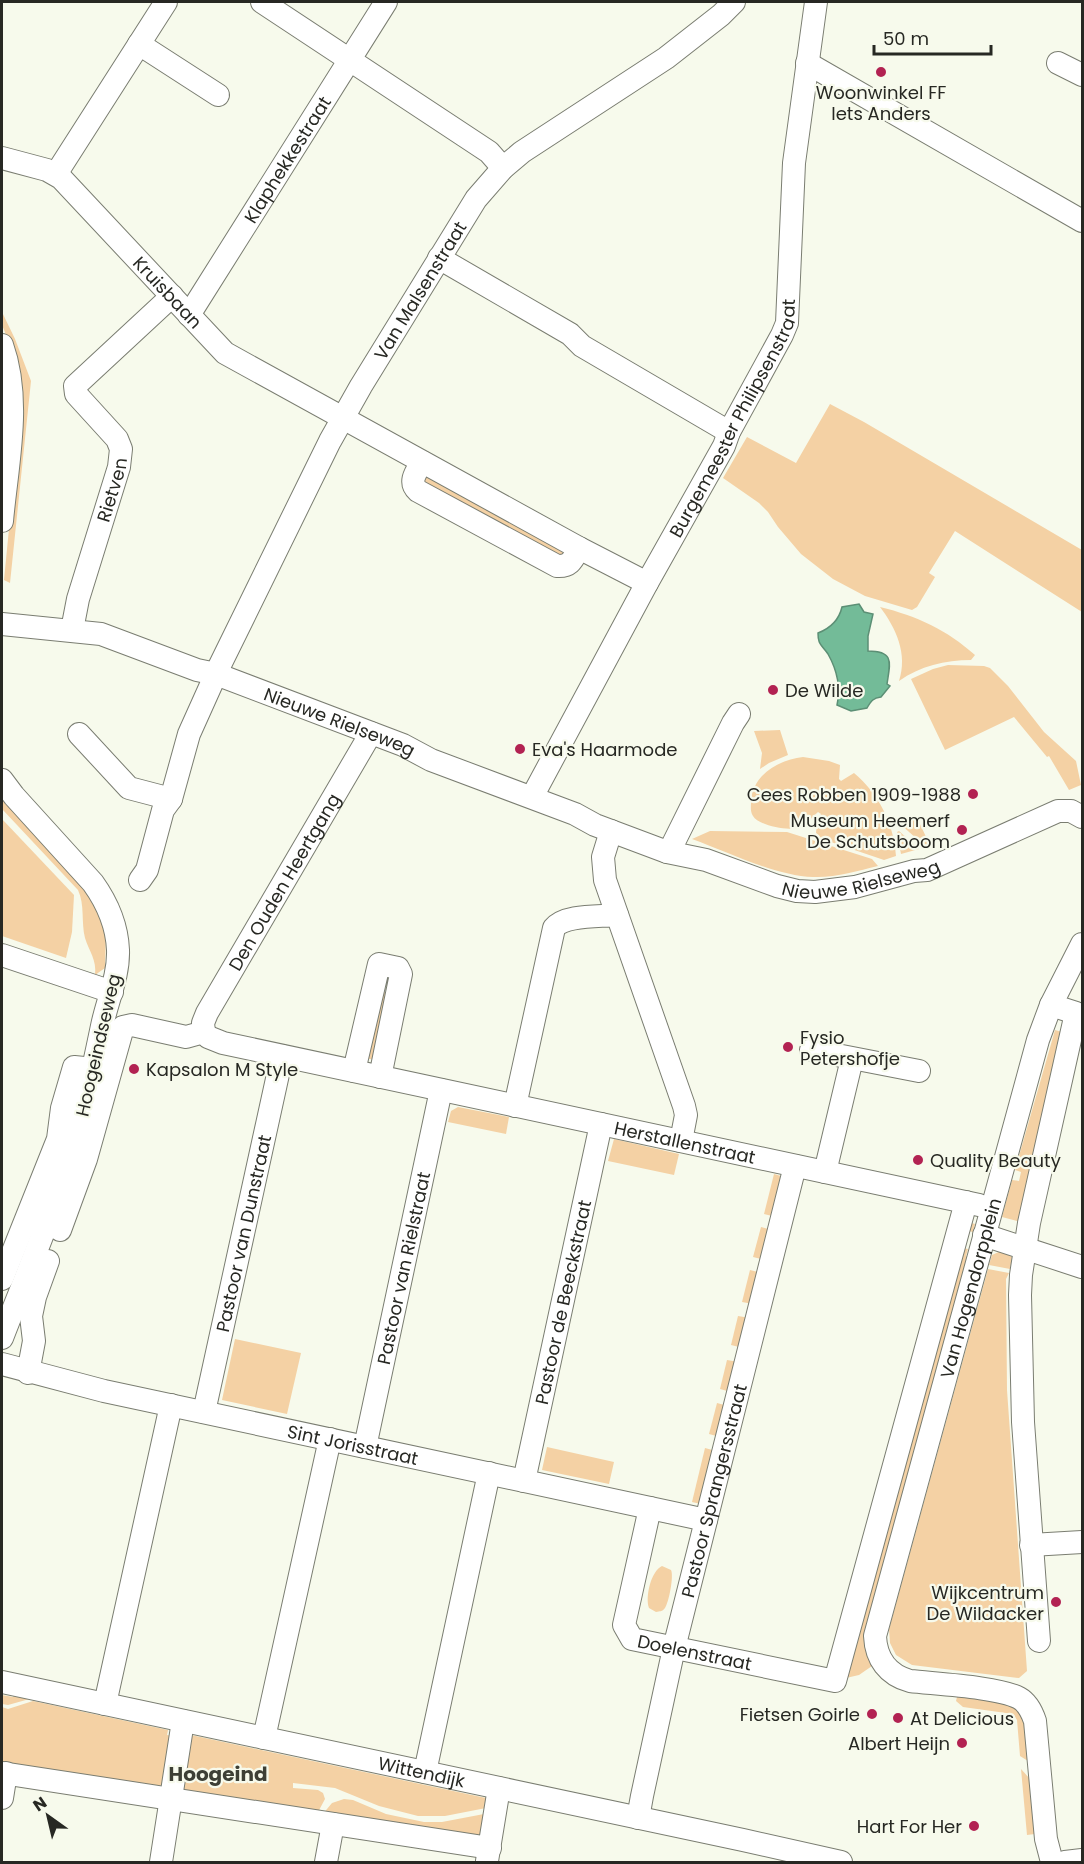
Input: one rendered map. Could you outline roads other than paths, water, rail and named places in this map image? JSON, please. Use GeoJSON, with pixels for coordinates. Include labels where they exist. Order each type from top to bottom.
{"type":"FeatureCollection","features":[{"type":"Feature","properties":{"kind":"street"},"geometry":{"type":"LineString","coordinates":[[56,174],[166,2]]}},
{"type":"Feature","properties":{"kind":"street"},"geometry":{"type":"LineString","coordinates":[[262,2],[489,152],[503,168]]}},
{"type":"Feature","properties":{"kind":"street","name":"Klaphekkestraat"},"geometry":{"type":"LineString","coordinates":[[189,315],[386,2]]}},
{"type":"Feature","properties":{"kind":"street","name":"Van Malsenstraat"},"geometry":{"type":"LineString","coordinates":[[140,880],[147,870],[163,810],[171,799],[189,734],[216,674],[343,418],[476,199],[503,168],[522,152],[666,58],[722,15],[734,2]]}},
{"type":"Feature","properties":{"kind":"street","name":"Burgemeester Philipsenstraat"},"geometry":{"type":"LineString","coordinates":[[532,797],[647,583],[709,475],[729,432],[783,335],[787,323],[792,186],[816,2]]}},
{"type":"Feature","properties":{"kind":"street"},"geometry":{"type":"LineString","coordinates":[[139,44],[218,95]]}},
{"type":"Feature","properties":{"kind":"street"},"geometry":{"type":"LineString","coordinates":[[807,63],[1083,221]]}},
{"type":"Feature","properties":{"kind":"street"},"geometry":{"type":"LineString","coordinates":[[1058,63],[1083,75]]}},
{"type":"Feature","properties":{"kind":"street","name":"Kruisbaan"},"geometry":{"type":"LineString","coordinates":[[2,158],[47,170],[56,174],[71,187],[225,353],[422,462],[412,480],[413,486],[557,566],[564,567],[570,564],[579,548],[647,583]]}},
{"type":"Feature","properties":{"kind":"street"},"geometry":{"type":"LineString","coordinates":[[439,258],[570,334],[582,346],[729,432]]}},
{"type":"Feature","properties":{"kind":"street","name":"Rietven"},"geometry":{"type":"LineString","coordinates":[[72,630],[78,599],[119,466],[122,449],[117,439],[76,394],[75,386],[172,296]]}},
{"type":"Feature","properties":{"kind":"street"},"geometry":{"type":"LineString","coordinates":[[2,345],[9,369],[13,403],[2,521]]}},
{"type":"Feature","properties":{"kind":"street","name":"Nieuwe Rielseweg"},"geometry":{"type":"LineString","coordinates":[[2,624],[101,634],[197,670],[216,674],[404,745],[430,760],[532,797],[575,814],[595,825],[667,852],[706,860],[797,891],[833,891],[937,867],[1058,811],[1077,814]]}},
{"type":"Feature","properties":{"kind":"street"},"geometry":{"type":"LineString","coordinates":[[667,852],[676,839],[739,714]]}},
{"type":"Feature","properties":{"kind":"street"},"geometry":{"type":"LineString","coordinates":[[79,734],[129,788],[171,799]]}},
{"type":"Feature","properties":{"kind":"street","name":"Den Ouden Heertgang"},"geometry":{"type":"LineString","coordinates":[[204,1032],[203,1023],[207,1013],[371,734]]}},
{"type":"Feature","properties":{"kind":"street","name":"Hoogeindseweg"},"geometry":{"type":"LineString","coordinates":[[2,780],[101,894],[116,928],[118,952],[112,992],[94,1069],[67,1167],[2,1338]]}},
{"type":"Feature","properties":{"kind":"street"},"geometry":{"type":"LineString","coordinates":[[611,831],[603,857],[603,867],[617,915],[684,1106],[686,1115],[681,1141]]}},
{"type":"Feature","properties":{"kind":"street"},"geometry":{"type":"LineString","coordinates":[[515,1106],[554,928],[559,922],[567,920],[617,915]]}},
{"type":"Feature","properties":{"kind":"street","name":"Van Hogendorpplein"},"geometry":{"type":"LineString","coordinates":[[1052,1863],[1046,1839],[1035,1721],[1027,1705],[1020,1699],[998,1691],[901,1678],[884,1666],[875,1645],[876,1630],[1038,1040],[1051,1005],[1083,944]]}},
{"type":"Feature","properties":{"kind":"street"},"geometry":{"type":"LineString","coordinates":[[2,955],[112,992]]}},
{"type":"Feature","properties":{"kind":"street"},"geometry":{"type":"LineString","coordinates":[[354,1071],[379,964],[398,968],[401,974],[380,1077]]}},
{"type":"Feature","properties":{"kind":"street"},"geometry":{"type":"LineString","coordinates":[[1039,1641],[1020,1358],[1020,1295],[1025,1248],[1079,1014],[1051,1005]]}},
{"type":"Feature","properties":{"kind":"street","name":"Herstallenstraat"},"geometry":{"type":"LineString","coordinates":[[123,1027],[132,1025],[186,1036],[204,1032],[216,1041],[282,1056],[991,1208]]}},
{"type":"Feature","properties":{"kind":"street","name":"Hoogeindseweg"},"geometry":{"type":"LineString","coordinates":[[28,1373],[34,1341],[31,1316],[35,1297],[86,1159],[123,1027]]}},
{"type":"Feature","properties":{"kind":"street"},"geometry":{"type":"LineString","coordinates":[[812,1050],[919,1071]]}},
{"type":"Feature","properties":{"kind":"street","name":"Pastoor van Dunstraat"},"geometry":{"type":"LineString","coordinates":[[204,1412],[282,1056]]}},
{"type":"Feature","properties":{"kind":"street"},"geometry":{"type":"LineString","coordinates":[[825,1172],[852,1059]]}},
{"type":"Feature","properties":{"kind":"street"},"geometry":{"type":"LineString","coordinates":[[2,1279],[58,1139],[62,1108],[74,1067],[94,1069]]}},
{"type":"Feature","properties":{"kind":"street","name":"Pastoor van Rielstraat"},"geometry":{"type":"LineString","coordinates":[[365,1447],[441,1090]]}},
{"type":"Feature","properties":{"kind":"street","name":"Pastoor de Beeckstraat"},"geometry":{"type":"LineString","coordinates":[[524,1481],[601,1124]]}},
{"type":"Feature","properties":{"kind":"street","name":"Pastoor Sprangersstraat"},"geometry":{"type":"LineString","coordinates":[[638,1818],[674,1648],[795,1166]]}},
{"type":"Feature","properties":{"kind":"street","name":"Van Hogendorpplein"},"geometry":{"type":"LineString","coordinates":[[840,1663],[966,1202]]}},
{"type":"Feature","properties":{"kind":"street"},"geometry":{"type":"LineString","coordinates":[[984,1234],[1083,1267]]}},
{"type":"Feature","properties":{"kind":"street","name":"Sint Jorisstraat"},"geometry":{"type":"LineString","coordinates":[[2,1365],[171,1405],[706,1520]]}},
{"type":"Feature","properties":{"kind":"street"},"geometry":{"type":"LineString","coordinates":[[105,1704],[171,1405]]}},
{"type":"Feature","properties":{"kind":"street"},"geometry":{"type":"LineString","coordinates":[[264,1738],[330,1439]]}},
{"type":"Feature","properties":{"kind":"street"},"geometry":{"type":"LineString","coordinates":[[425,1772],[489,1473]]}},
{"type":"Feature","properties":{"kind":"street","name":"Doelenstraat"},"geometry":{"type":"LineString","coordinates":[[650,1508],[624,1625],[632,1639],[836,1681],[840,1663]]}},
{"type":"Feature","properties":{"kind":"street"},"geometry":{"type":"LineString","coordinates":[[1031,1545],[1083,1542]]}},
{"type":"Feature","properties":{"kind":"street","name":"Wittendijk"},"geometry":{"type":"LineString","coordinates":[[2,1682],[753,1842],[841,1863]]}},
{"type":"Feature","properties":{"kind":"street"},"geometry":{"type":"LineString","coordinates":[[161,1863],[183,1720]]}},
{"type":"Feature","properties":{"kind":"street"},"geometry":{"type":"LineString","coordinates":[[2,1798],[4,1773],[333,1824],[488,1855],[499,1788]]}},
{"type":"Feature","properties":{"kind":"street"},"geometry":{"type":"LineString","coordinates":[[326,1863],[333,1824]]}},
{"type":"Feature","properties":{"kind":"street"},"geometry":{"type":"LineString","coordinates":[[1065,1863],[1083,1860]]}},
{"type":"Feature","properties":{"kind":"place","name":"Woonwinkel FF Iets Anders"},"geometry":{"type":"Point","coordinates":[881,72]}},
{"type":"Feature","properties":{"kind":"place","name":"De Wilde"},"geometry":{"type":"Point","coordinates":[773,690]}},
{"type":"Feature","properties":{"kind":"place","name":"Eva's Haarmode"},"geometry":{"type":"Point","coordinates":[520,749]}},
{"type":"Feature","properties":{"kind":"place","name":"Cees Robben 1909-1988"},"geometry":{"type":"Point","coordinates":[973,794]}},
{"type":"Feature","properties":{"kind":"place","name":"Museum Heemerf De Schutsboom"},"geometry":{"type":"Point","coordinates":[962,830]}},
{"type":"Feature","properties":{"kind":"place","name":"Fysio Petershofje"},"geometry":{"type":"Point","coordinates":[788,1047]}},
{"type":"Feature","properties":{"kind":"place","name":"Kapsalon M Style"},"geometry":{"type":"Point","coordinates":[134,1069]}},
{"type":"Feature","properties":{"kind":"place","name":"Quality Beauty"},"geometry":{"type":"Point","coordinates":[918,1160]}},
{"type":"Feature","properties":{"kind":"place","name":"Wijkcentrum De Wildacker"},"geometry":{"type":"Point","coordinates":[1056,1602]}},
{"type":"Feature","properties":{"kind":"place","name":"Fietsen Goirle"},"geometry":{"type":"Point","coordinates":[872,1714]}},
{"type":"Feature","properties":{"kind":"place","name":"At Delicious"},"geometry":{"type":"Point","coordinates":[898,1718]}},
{"type":"Feature","properties":{"kind":"place","name":"Albert Heijn"},"geometry":{"type":"Point","coordinates":[962,1743]}},
{"type":"Feature","properties":{"kind":"place","name":"Hart For Her"},"geometry":{"type":"Point","coordinates":[974,1826]}},
{"type":"Feature","properties":{"kind":"district","name":"Hoogeind"},"geometry":{"type":"Point","coordinates":[218,1774]}}]}
